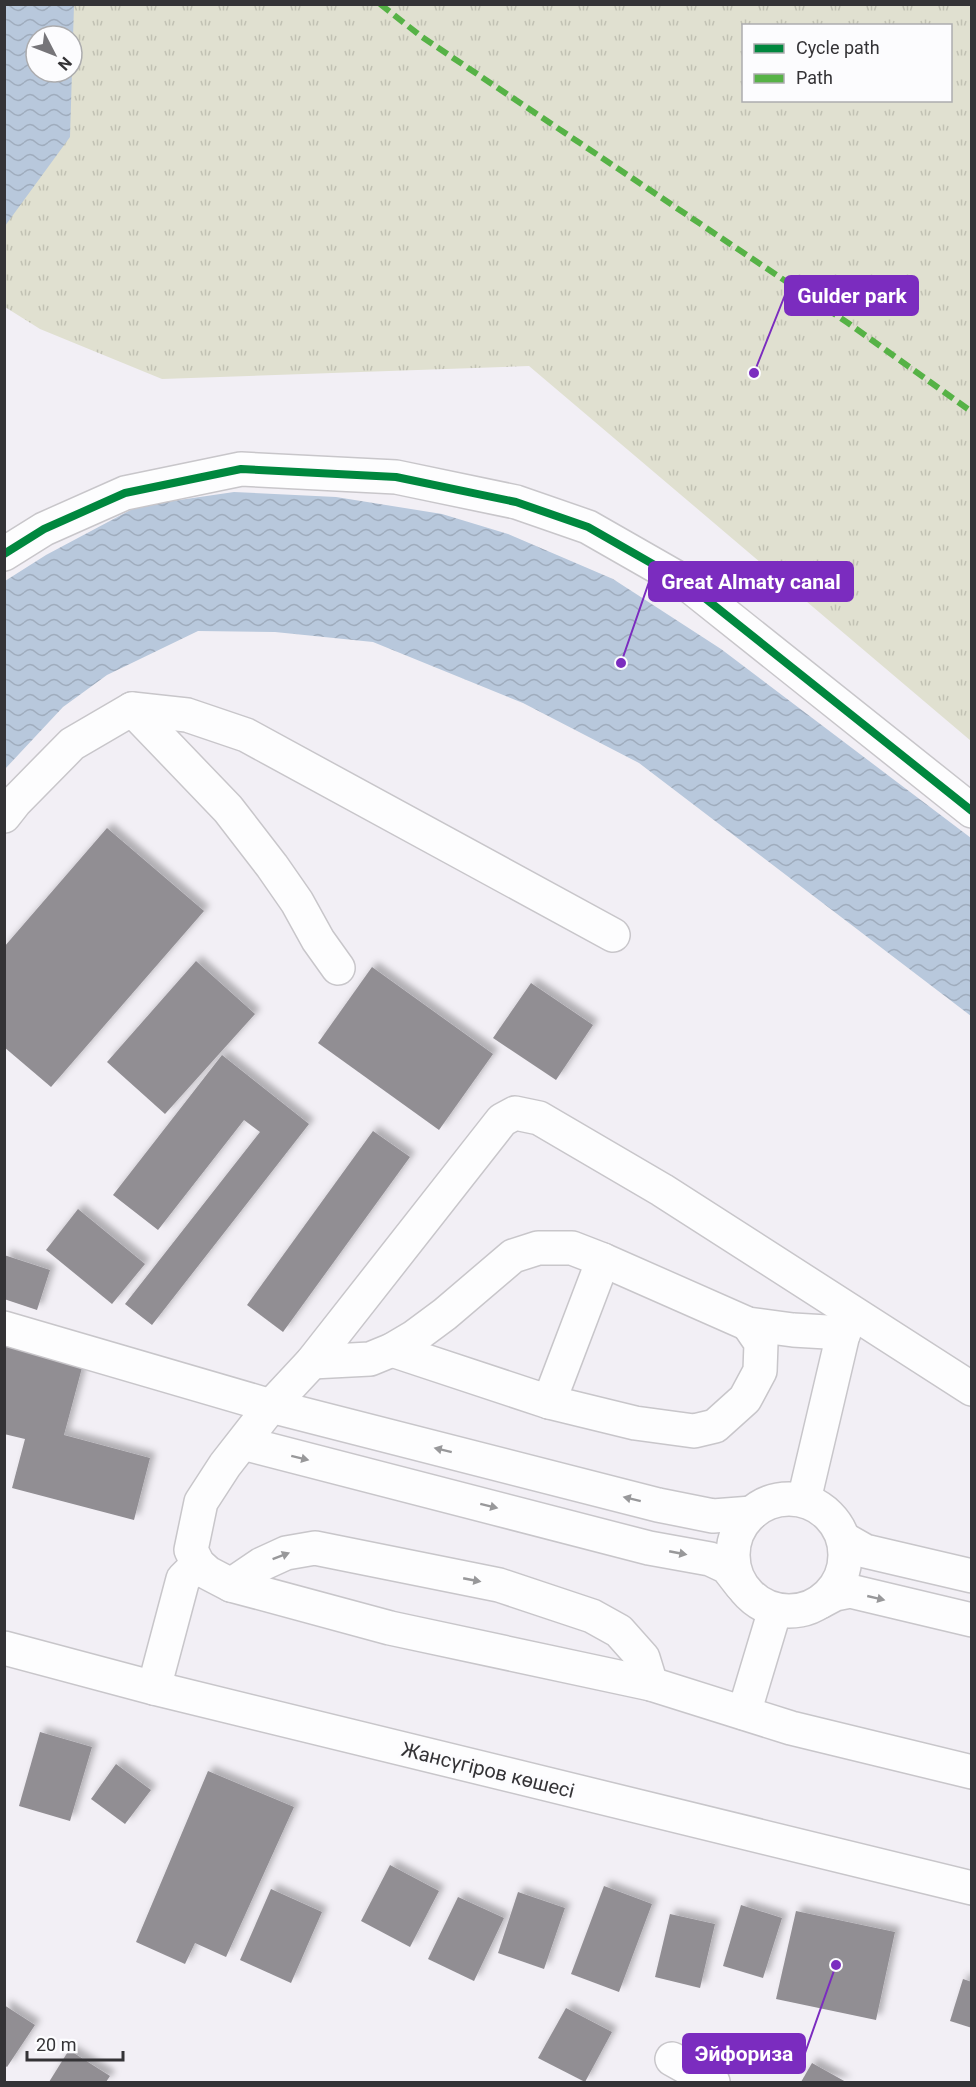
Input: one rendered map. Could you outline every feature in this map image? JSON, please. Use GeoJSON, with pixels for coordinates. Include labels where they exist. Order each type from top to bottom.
{"type":"FeatureCollection","features":[{"type":"Feature","properties":{"kind":"street"},"geometry":{"type":"LineString","coordinates":[[4,554],[44,529],[125,493],[241,469],[396,477],[516,502],[588,527],[686,583],[972,811]]}},
{"type":"Feature","properties":{"kind":"street"},"geometry":{"type":"LineString","coordinates":[[4,816],[15,801],[72,744],[132,709],[187,715],[246,735],[613,935]]}},
{"type":"Feature","properties":{"kind":"street"},"geometry":{"type":"LineString","coordinates":[[132,709],[228,809],[297,902],[318,940],[338,968]]}},
{"type":"Feature","properties":{"kind":"street"},"geometry":{"type":"LineString","coordinates":[[972,1389],[846,1322],[662,1190],[539,1118],[515,1113],[502,1120],[312,1362],[271,1406],[225,1465],[201,1502],[191,1551],[198,1564],[208,1573],[231,1585],[390,1628],[651,1684],[791,1728],[972,1772]]}},
{"type":"Feature","properties":{"kind":"street"},"geometry":{"type":"LineString","coordinates":[[312,1362],[370,1359],[392,1350],[445,1314],[513,1256],[538,1248],[572,1248],[748,1324],[793,1330],[846,1322]]}},
{"type":"Feature","properties":{"kind":"street"},"geometry":{"type":"LineString","coordinates":[[549,1402],[603,1260]]}},
{"type":"Feature","properties":{"kind":"street"},"geometry":{"type":"LineString","coordinates":[[804,1500],[846,1322]]}},
{"type":"Feature","properties":{"kind":"street"},"geometry":{"type":"LineString","coordinates":[[392,1350],[549,1402],[635,1423],[694,1431],[715,1426],[745,1400],[760,1371],[761,1343],[748,1324]]}},
{"type":"Feature","properties":{"kind":"street"},"geometry":{"type":"LineString","coordinates":[[4,1328],[271,1406],[658,1506],[712,1516],[752,1513]]}},
{"type":"Feature","properties":{"kind":"street"},"geometry":{"type":"LineString","coordinates":[[243,1443],[649,1548],[710,1559],[727,1567],[749,1595],[775,1610],[802,1610],[835,1594],[850,1591],[972,1620]]}},
{"type":"Feature","properties":{"kind":"street"},"geometry":{"type":"LineString","coordinates":[[741,1585],[734,1567],[733,1555],[736,1536],[752,1513],[764,1505],[783,1499],[804,1500],[822,1509],[839,1528],[844,1539],[846,1558],[842,1577],[831,1593],[820,1602]]}},
{"type":"Feature","properties":{"kind":"street"},"geometry":{"type":"LineString","coordinates":[[844,1539],[866,1551],[972,1576]]}},
{"type":"Feature","properties":{"kind":"street"},"geometry":{"type":"LineString","coordinates":[[231,1585],[262,1564],[286,1553],[315,1548],[499,1585],[592,1616],[619,1631],[643,1658],[651,1684]]}},
{"type":"Feature","properties":{"kind":"street"},"geometry":{"type":"LineString","coordinates":[[154,1688],[183,1580],[198,1564]]}},
{"type":"Feature","properties":{"kind":"street"},"geometry":{"type":"LineString","coordinates":[[744,1713],[775,1610]]}},
{"type":"Feature","properties":{"kind":"street","name":"Жансүгіров көшесі"},"geometry":{"type":"LineString","coordinates":[[4,1648],[154,1688],[972,1888]]}},
{"type":"Feature","properties":{"kind":"street"},"geometry":{"type":"LineString","coordinates":[[672,2060],[713,2082]]}},
{"type":"Feature","properties":{"kind":"green space"},"geometry":{"type":"Polygon","coordinates":[[[4,5],[971,5],[971,741],[529,366],[162,379],[40,329],[5,307],[4,5]]]}},
{"type":"Feature","properties":{"kind":"water"},"geometry":{"type":"Polygon","coordinates":[[[5,4],[74,5],[73,24],[24,24],[24,84],[72,84],[70,137],[5,226],[5,4]]]}},
{"type":"Feature","properties":{"kind":"water"},"geometry":{"type":"Polygon","coordinates":[[[234,492],[336,497],[442,514],[508,534],[613,579],[721,649],[971,838],[971,1016],[639,763],[523,703],[373,642],[275,632],[198,631],[107,675],[63,707],[5,769],[5,581],[46,555],[138,506],[234,492]]]}},
{"type":"Feature","properties":{"kind":"building"},"geometry":{"type":"Polygon","coordinates":[[[107,828],[204,911],[51,1087],[4,1047],[4,947],[107,828]]]}},
{"type":"Feature","properties":{"kind":"building"},"geometry":{"type":"Polygon","coordinates":[[[196,961],[255,1014],[165,1114],[107,1062],[196,961]]]}},
{"type":"Feature","properties":{"kind":"building"},"geometry":{"type":"Polygon","coordinates":[[[372,967],[493,1054],[439,1130],[318,1043],[372,967]]]}},
{"type":"Feature","properties":{"kind":"building"},"geometry":{"type":"Polygon","coordinates":[[[531,983],[593,1025],[556,1080],[493,1038],[531,983]]]}},
{"type":"Feature","properties":{"kind":"building"},"geometry":{"type":"Polygon","coordinates":[[[222,1055],[309,1124],[152,1325],[125,1304],[260,1132],[244,1120],[158,1230],[113,1195],[222,1055]]]}},
{"type":"Feature","properties":{"kind":"building"},"geometry":{"type":"Polygon","coordinates":[[[373,1131],[410,1157],[283,1332],[247,1305],[373,1131]]]}},
{"type":"Feature","properties":{"kind":"building"},"geometry":{"type":"Polygon","coordinates":[[[78,1209],[145,1264],[112,1304],[46,1250],[78,1209]]]}},
{"type":"Feature","properties":{"kind":"building"},"geometry":{"type":"Polygon","coordinates":[[[4,1255],[50,1270],[37,1310],[4,1299],[4,1255]]]}},
{"type":"Feature","properties":{"kind":"building"},"geometry":{"type":"Polygon","coordinates":[[[4,1344],[83,1364],[64,1435],[150,1458],[134,1520],[12,1488],[25,1439],[4,1434],[4,1344]]]}},
{"type":"Feature","properties":{"kind":"building"},"geometry":{"type":"Polygon","coordinates":[[[40,1732],[92,1747],[70,1821],[19,1806],[40,1732]]]}},
{"type":"Feature","properties":{"kind":"building"},"geometry":{"type":"Polygon","coordinates":[[[116,1764],[151,1790],[125,1824],[91,1799],[116,1764]]]}},
{"type":"Feature","properties":{"kind":"building"},"geometry":{"type":"Polygon","coordinates":[[[208,1771],[294,1807],[226,1957],[195,1943],[185,1964],[136,1942],[208,1771]]]}},
{"type":"Feature","properties":{"kind":"building"},"geometry":{"type":"Polygon","coordinates":[[[390,1865],[439,1891],[410,1947],[361,1921],[390,1865]]]}},
{"type":"Feature","properties":{"kind":"building"},"geometry":{"type":"Polygon","coordinates":[[[604,1886],[652,1904],[619,1992],[571,1974],[604,1886]]]}},
{"type":"Feature","properties":{"kind":"building"},"geometry":{"type":"Polygon","coordinates":[[[271,1889],[322,1912],[291,1983],[240,1960],[271,1889]]]}},
{"type":"Feature","properties":{"kind":"building"},"geometry":{"type":"Polygon","coordinates":[[[518,1892],[565,1908],[544,1969],[498,1953],[518,1892]]]}},
{"type":"Feature","properties":{"kind":"building"},"geometry":{"type":"Polygon","coordinates":[[[458,1897],[504,1918],[474,1981],[428,1959],[458,1897]]]}},
{"type":"Feature","properties":{"kind":"building"},"geometry":{"type":"Polygon","coordinates":[[[741,1905],[782,1918],[763,1978],[723,1966],[741,1905]]]}},
{"type":"Feature","properties":{"kind":"building"},"geometry":{"type":"Polygon","coordinates":[[[796,1911],[895,1932],[876,2020],[776,1999],[796,1911]]]}},
{"type":"Feature","properties":{"kind":"building"},"geometry":{"type":"Polygon","coordinates":[[[670,1914],[715,1924],[700,1988],[655,1977],[670,1914]]]}},
{"type":"Feature","properties":{"kind":"building"},"geometry":{"type":"Polygon","coordinates":[[[963,1979],[972,1982],[972,2028],[950,2021],[963,1979]]]}},
{"type":"Feature","properties":{"kind":"building"},"geometry":{"type":"Polygon","coordinates":[[[4,2005],[35,2025],[7,2067],[4,2065],[4,2005]]]}},
{"type":"Feature","properties":{"kind":"building"},"geometry":{"type":"Polygon","coordinates":[[[566,2008],[612,2032],[585,2082],[538,2058],[566,2008]]]}},
{"type":"Feature","properties":{"kind":"building"},"geometry":{"type":"Polygon","coordinates":[[[69,2050],[110,2076],[106,2082],[49,2082],[69,2050]]]}},
{"type":"Feature","properties":{"kind":"building"},"geometry":{"type":"Polygon","coordinates":[[[812,2063],[846,2082],[801,2082],[812,2063]]]}},
{"type":"Feature","properties":{"kind":"marked path"},"geometry":{"type":"LineString","coordinates":[[380,4],[422,37],[848,323],[972,412]]}},
{"type":"Feature","properties":{"kind":"cycle path"},"geometry":{"type":"LineString","coordinates":[[4,554],[44,529],[125,493],[241,469],[396,477],[516,502],[588,527],[686,583],[972,811]]}},
{"type":"Feature","properties":{"kind":"place","name":"Gulder park"},"geometry":{"type":"Point","coordinates":[754,373]}},
{"type":"Feature","properties":{"kind":"place","name":"Great Almaty canal"},"geometry":{"type":"Point","coordinates":[621,663]}},
{"type":"Feature","properties":{"kind":"place","name":"Эйфориза"},"geometry":{"type":"Point","coordinates":[836,1965]}}]}
